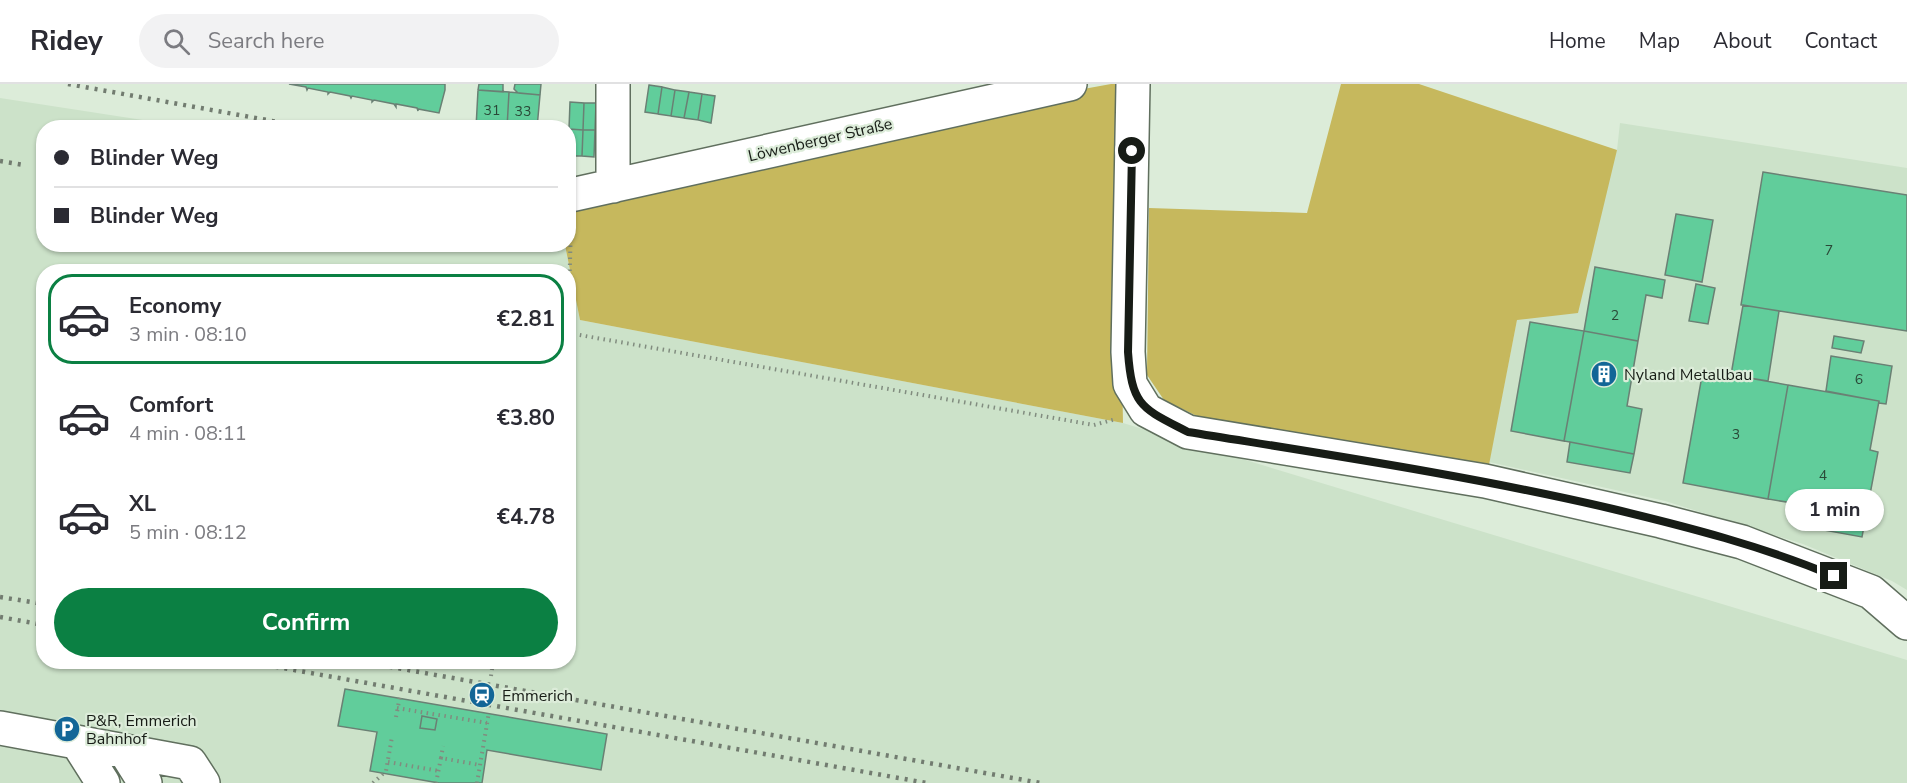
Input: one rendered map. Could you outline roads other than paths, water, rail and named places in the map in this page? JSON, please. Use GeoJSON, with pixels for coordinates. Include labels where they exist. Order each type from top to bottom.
{"type":"FeatureCollection","features":[{"type":"Feature","properties":{"kind":"street"},"geometry":{"type":"LineString","coordinates":[[613,186],[614,84]]}},
{"type":"Feature","properties":{"kind":"street","name":"Löwenberger Straße"},"geometry":{"type":"LineString","coordinates":[[576,194],[1070,84]]}},
{"type":"Feature","properties":{"kind":"street"},"geometry":{"type":"LineString","coordinates":[[1133,84],[1128,352],[1130,384],[1146,410],[1188,432],[1485,481],[1742,542],[1871,592],[1907,623]]}},
{"type":"Feature","properties":{"kind":"street"},"geometry":{"type":"LineString","coordinates":[[0,728],[190,763],[203,783]]}},
{"type":"Feature","properties":{"kind":"street"},"geometry":{"type":"LineString","coordinates":[[77,742],[103,783]]}},
{"type":"Feature","properties":{"kind":"street"},"geometry":{"type":"LineString","coordinates":[[125,751],[145,783]]}},
{"type":"Feature","properties":{"kind":"railway"},"geometry":{"type":"LineString","coordinates":[[68,84],[267,120]]}},
{"type":"Feature","properties":{"kind":"railway"},"geometry":{"type":"LineString","coordinates":[[0,161],[24,165]]}},
{"type":"Feature","properties":{"kind":"railway"},"geometry":{"type":"LineString","coordinates":[[0,597],[36,603]]}},
{"type":"Feature","properties":{"kind":"railway"},"geometry":{"type":"LineString","coordinates":[[0,617],[36,624]]}},
{"type":"Feature","properties":{"kind":"railway"},"geometry":{"type":"LineString","coordinates":[[288,669],[927,783]]}},
{"type":"Feature","properties":{"kind":"railway"},"geometry":{"type":"LineString","coordinates":[[402,669],[1041,783]]}},
{"type":"Feature","properties":{"kind":"place","name":"Nyland Metallbau"},"geometry":{"type":"Point","coordinates":[1604,374]}},
{"type":"Feature","properties":{"kind":"place","name":"Emmerich"},"geometry":{"type":"Point","coordinates":[482,695]}},
{"type":"Feature","properties":{"kind":"place","name":"P&R, Emmerich Bahnhof"},"geometry":{"type":"Point","coordinates":[67,729]}}]}
